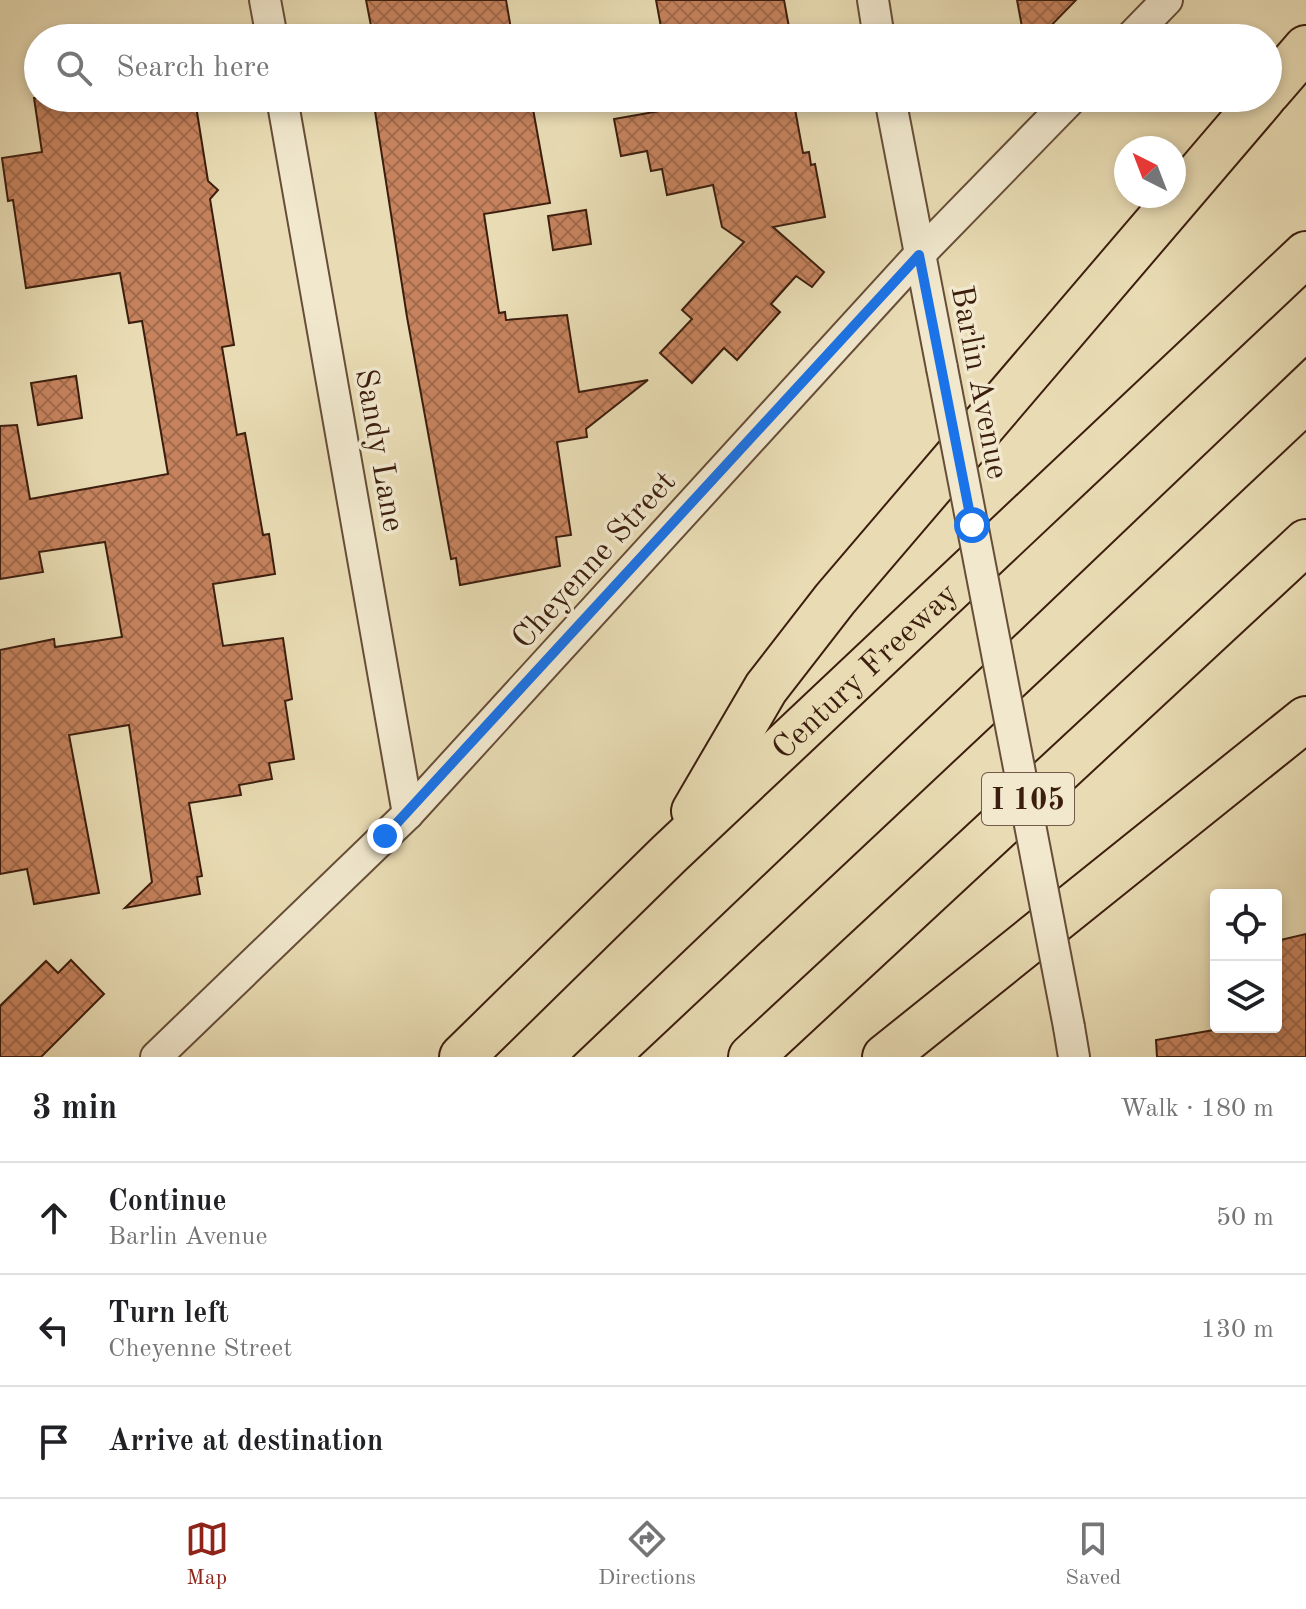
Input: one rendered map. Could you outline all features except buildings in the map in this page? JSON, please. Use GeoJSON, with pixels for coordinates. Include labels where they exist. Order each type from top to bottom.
{"type":"FeatureCollection","features":[{"type":"Feature","properties":{"kind":"highway"},"geometry":{"type":"LineString","coordinates":[[1282,76],[1306,48]]}},
{"type":"Feature","properties":{"kind":"highway"},"geometry":{"type":"LineString","coordinates":[[669,854],[766,688],[835,599],[1251,112]]}},
{"type":"Feature","properties":{"kind":"highway","name":"Century Freeway"},"geometry":{"type":"LineString","coordinates":[[462,1057],[669,854],[1306,254]]}},
{"type":"Feature","properties":{"kind":"highway","name":"I 105"},"geometry":{"type":"LineString","coordinates":[[751,1057],[1306,542]]}},
{"type":"Feature","properties":{"kind":"highway"},"geometry":{"type":"LineString","coordinates":[[885,1057],[1306,719]]}},
{"type":"Feature","properties":{"kind":"street"},"geometry":{"type":"LineString","coordinates":[[265,0],[269,24]]}},
{"type":"Feature","properties":{"kind":"street"},"geometry":{"type":"LineString","coordinates":[[873,0],[877,24]]}},
{"type":"Feature","properties":{"kind":"street"},"geometry":{"type":"LineString","coordinates":[[1144,24],[1167,0]]}},
{"type":"Feature","properties":{"kind":"street","name":"Sandy Lane"},"geometry":{"type":"LineString","coordinates":[[284,112],[408,814]]}},
{"type":"Feature","properties":{"kind":"street","name":"Barlin Avenue"},"geometry":{"type":"LineString","coordinates":[[893,112],[1074,1057]]}},
{"type":"Feature","properties":{"kind":"street","name":"Cheyenne Street"},"geometry":{"type":"LineString","coordinates":[[156,1057],[408,814],[919,255],[1058,112]]}},
{"type":"Feature","properties":{"kind":"tram line"},"geometry":{"type":"LineString","coordinates":[[573,1057],[1306,358]]}},
{"type":"Feature","properties":{"kind":"tram line"},"geometry":{"type":"LineString","coordinates":[[639,1057],[1306,431]]}},
{"type":"Feature","properties":{"kind":"route"},"geometry":{"type":"LineString","coordinates":[[385,836],[919,255],[972,525]]}}]}
